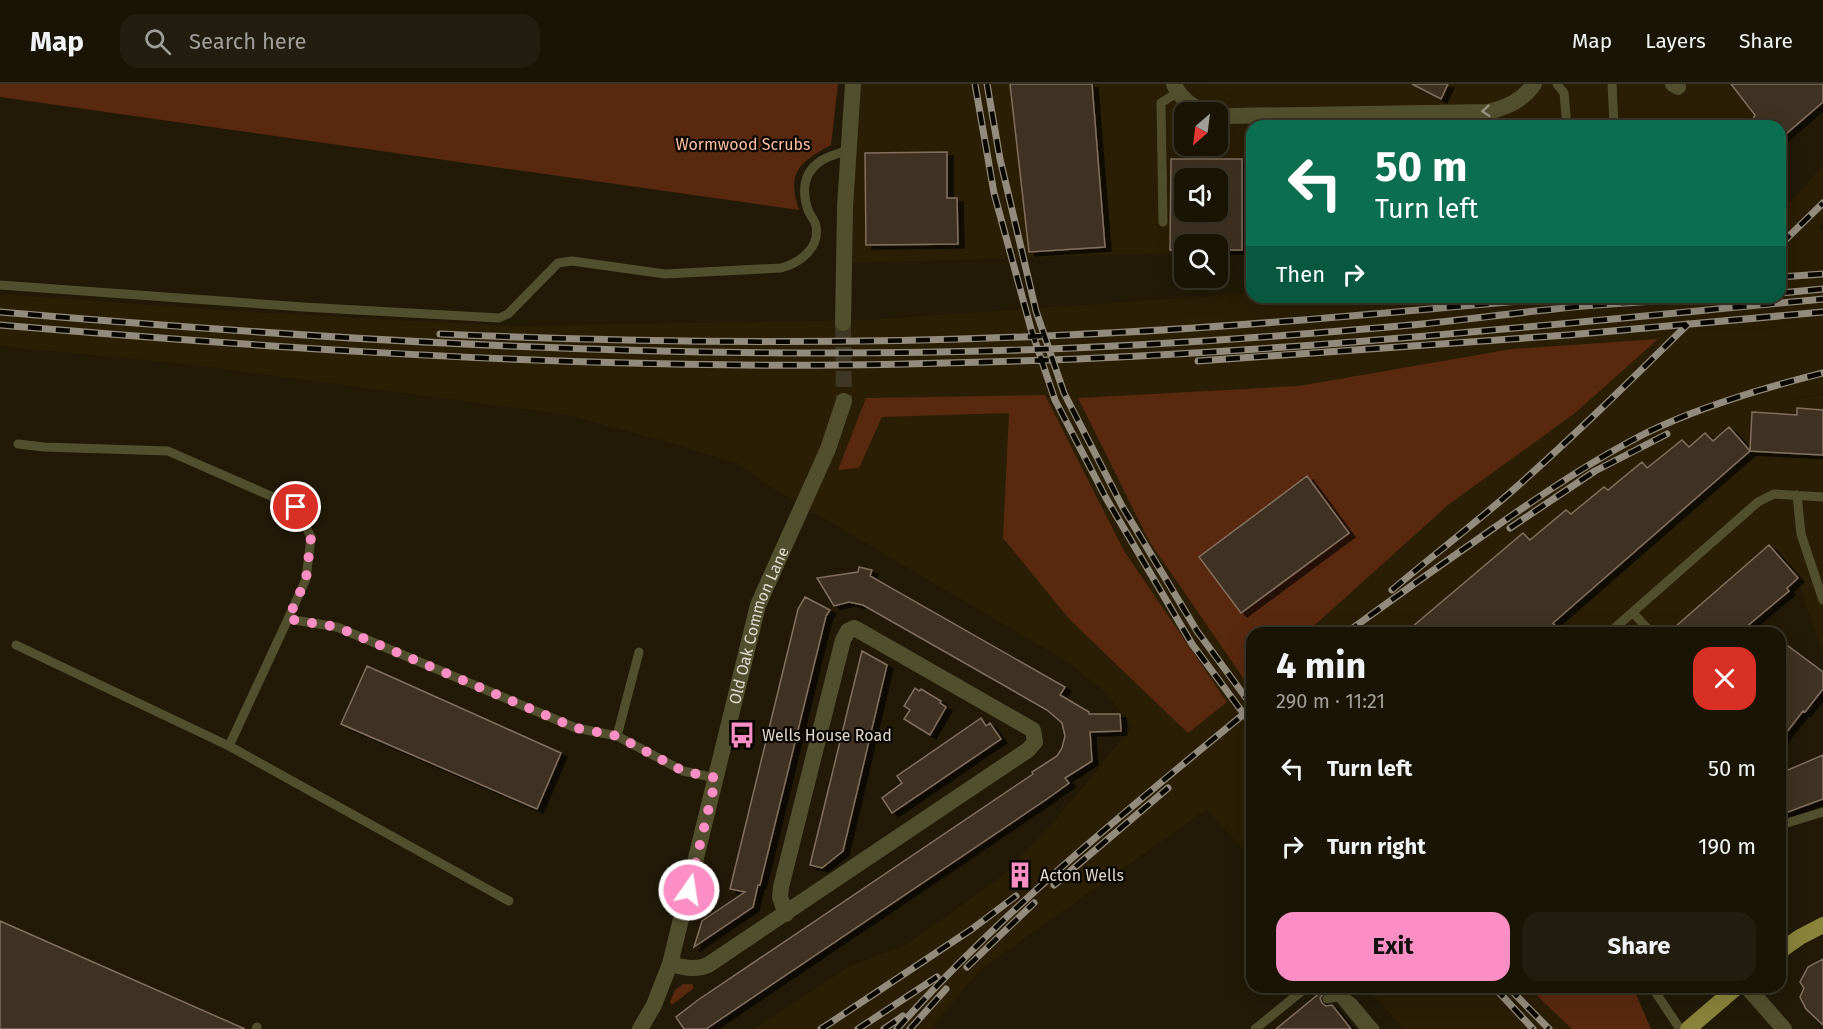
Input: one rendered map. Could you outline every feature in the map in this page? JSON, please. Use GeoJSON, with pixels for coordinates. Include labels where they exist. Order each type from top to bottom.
{"type":"FeatureCollection","features":[{"type":"Feature","properties":{"kind":"main road"},"geometry":{"type":"LineString","coordinates":[[1786,947],[1823,925]]}},
{"type":"Feature","properties":{"kind":"main road"},"geometry":{"type":"LineString","coordinates":[[1688,1029],[1730,993]]}},
{"type":"Feature","properties":{"kind":"street"},"geometry":{"type":"LineString","coordinates":[[843,323],[848,150],[853,84]]}},
{"type":"Feature","properties":{"kind":"street"},"geometry":{"type":"LineString","coordinates":[[1228,116],[1489,112],[1511,106],[1526,95],[1534,84]]}},
{"type":"Feature","properties":{"kind":"street"},"geometry":{"type":"LineString","coordinates":[[1176,88],[1188,102]]}},
{"type":"Feature","properties":{"kind":"street","name":"Old Oak Common Lane"},"geometry":{"type":"LineString","coordinates":[[640,1029],[654,1005],[670,964],[758,605],[828,449],[844,400]]}},
{"type":"Feature","properties":{"kind":"street"},"geometry":{"type":"LineString","coordinates":[[670,964],[700,969],[786,914],[1028,750],[1035,742],[1033,730],[858,630],[854,628],[848,631],[843,640],[781,887],[780,897],[786,914]]}},
{"type":"Feature","properties":{"kind":"street"},"geometry":{"type":"LineString","coordinates":[[1752,993],[1784,1029]]}},
{"type":"Feature","properties":{"kind":"lane"},"geometry":{"type":"LineString","coordinates":[[1557,84],[1564,93],[1566,120]]}},
{"type":"Feature","properties":{"kind":"lane"},"geometry":{"type":"LineString","coordinates":[[1612,84],[1614,120]]}},
{"type":"Feature","properties":{"kind":"lane"},"geometry":{"type":"LineString","coordinates":[[1163,222],[1161,103],[1176,88]]}},
{"type":"Feature","properties":{"kind":"lane"},"geometry":{"type":"LineString","coordinates":[[0,285],[303,307],[499,318],[508,314],[558,263],[572,261],[665,274],[781,268],[795,264],[803,259],[817,236],[816,225],[808,210],[804,193],[805,182],[818,163],[848,150]]}},
{"type":"Feature","properties":{"kind":"lane"},"geometry":{"type":"LineString","coordinates":[[18,444],[168,451],[296,507],[311,537],[306,579],[229,746]]}},
{"type":"Feature","properties":{"kind":"lane"},"geometry":{"type":"LineString","coordinates":[[1616,627],[1758,502],[1774,494],[1823,497]]}},
{"type":"Feature","properties":{"kind":"lane"},"geometry":{"type":"LineString","coordinates":[[1797,495],[1801,534],[1823,600]]}},
{"type":"Feature","properties":{"kind":"lane"},"geometry":{"type":"LineString","coordinates":[[1633,613],[1646,627]]}},
{"type":"Feature","properties":{"kind":"lane"},"geometry":{"type":"LineString","coordinates":[[288,619],[337,627],[576,728],[617,736],[683,771],[716,778]]}},
{"type":"Feature","properties":{"kind":"lane"},"geometry":{"type":"LineString","coordinates":[[16,645],[229,746],[509,901]]}},
{"type":"Feature","properties":{"kind":"lane"},"geometry":{"type":"LineString","coordinates":[[617,736],[639,652]]}},
{"type":"Feature","properties":{"kind":"lane"},"geometry":{"type":"LineString","coordinates":[[1786,823],[1823,812]]}},
{"type":"Feature","properties":{"kind":"lane"},"geometry":{"type":"LineString","coordinates":[[1255,1029],[1300,993]]}},
{"type":"Feature","properties":{"kind":"lane"},"geometry":{"type":"LineString","coordinates":[[1334,993],[1365,1029]]}},
{"type":"Feature","properties":{"kind":"lane"},"geometry":{"type":"LineString","coordinates":[[1656,993],[1680,1029]]}},
{"type":"Feature","properties":{"kind":"lane"},"geometry":{"type":"LineString","coordinates":[[1327,999],[1338,996],[1349,998],[1375,1029]]}},
{"type":"Feature","properties":{"kind":"shaded area"},"geometry":{"type":"Polygon","coordinates":[[[857,84],[1823,84],[1823,114],[1786,144],[1786,120],[1246,120],[1246,251],[1228,252],[1228,234],[1174,234],[1174,253],[850,263],[857,84]]]}},
{"type":"Feature","properties":{"kind":"shaded area"},"geometry":{"type":"Polygon","coordinates":[[[1823,165],[1823,222],[1818,227],[1823,232],[1823,393],[1784,401],[1823,394],[1823,654],[1799,585],[1754,627],[1246,627],[1246,853],[1207,809],[980,970],[930,1029],[754,1029],[848,967],[906,945],[1001,877],[1050,826],[1091,778],[1132,726],[1104,691],[1066,661],[769,486],[737,463],[657,439],[568,415],[193,365],[0,346],[0,294],[235,311],[508,326],[866,320],[1246,293],[1246,303],[1786,303],[1786,197],[1790,203],[1823,165]]]}},
{"type":"Feature","properties":{"kind":"shaded area"},"geometry":{"type":"Polygon","coordinates":[[[1371,993],[1534,993],[1572,1029],[1404,1029],[1371,993]]]}},
{"type":"Feature","properties":{"kind":"green space","name":"Wormwood Scrubs"},"geometry":{"type":"Polygon","coordinates":[[[0,84],[838,84],[831,145],[804,163],[795,177],[795,197],[799,210],[0,97],[0,84]]]}},
{"type":"Feature","properties":{"kind":"green space"},"geometry":{"type":"Polygon","coordinates":[[[1658,339],[1575,413],[1448,505],[1313,627],[1246,627],[1246,682],[1149,541],[1078,398],[1299,386],[1512,349],[1658,339]]]}},
{"type":"Feature","properties":{"kind":"green space"},"geometry":{"type":"Polygon","coordinates":[[[1045,395],[1124,551],[1227,702],[1188,733],[1070,620],[1003,538],[1009,413],[882,417],[859,468],[838,470],[866,398],[1045,395]]]}},
{"type":"Feature","properties":{"kind":"green space"},"geometry":{"type":"Polygon","coordinates":[[[683,984],[692,984],[694,988],[672,1005],[670,1002],[675,990],[683,984]]]}},
{"type":"Feature","properties":{"kind":"green space"},"geometry":{"type":"Polygon","coordinates":[[[1534,993],[1636,993],[1651,1029],[1572,1029],[1534,993]]]}},
{"type":"Feature","properties":{"kind":"building"},"geometry":{"type":"Polygon","coordinates":[[[1010,84],[1092,84],[1105,247],[1029,252],[1010,84]]]}},
{"type":"Feature","properties":{"kind":"building"},"geometry":{"type":"Polygon","coordinates":[[[1412,84],[1448,84],[1441,99],[1412,84]]]}},
{"type":"Feature","properties":{"kind":"building"},"geometry":{"type":"Polygon","coordinates":[[[1731,84],[1823,84],[1823,102],[1786,134],[1786,120],[1753,120],[1755,115],[1731,84]]]}},
{"type":"Feature","properties":{"kind":"building"},"geometry":{"type":"Polygon","coordinates":[[[947,152],[947,198],[957,198],[958,244],[866,245],[865,153],[947,152]]]}},
{"type":"Feature","properties":{"kind":"building"},"geometry":{"type":"Polygon","coordinates":[[[1171,159],[1242,159],[1242,250],[1228,250],[1228,234],[1174,234],[1174,250],[1170,250],[1171,159]]]}},
{"type":"Feature","properties":{"kind":"building"},"geometry":{"type":"Polygon","coordinates":[[[1797,408],[1823,410],[1823,455],[1750,451],[1752,412],[1797,415],[1797,408]]]}},
{"type":"Feature","properties":{"kind":"building"},"geometry":{"type":"Polygon","coordinates":[[[1729,427],[1750,451],[1553,623],[1556,627],[1412,627],[1523,533],[1530,540],[1566,510],[1571,514],[1604,487],[1608,490],[1642,462],[1647,468],[1682,440],[1689,447],[1705,433],[1713,441],[1729,427]]]}},
{"type":"Feature","properties":{"kind":"building"},"geometry":{"type":"Polygon","coordinates":[[[1307,476],[1349,533],[1241,613],[1199,557],[1307,476]]]}},
{"type":"Feature","properties":{"kind":"building"},"geometry":{"type":"Polygon","coordinates":[[[1769,545],[1798,578],[1787,588],[1789,591],[1746,627],[1675,627],[1769,545]]]}},
{"type":"Feature","properties":{"kind":"building"},"geometry":{"type":"Polygon","coordinates":[[[859,567],[872,570],[870,576],[1065,687],[1060,695],[1089,714],[1120,714],[1121,731],[1090,732],[1092,761],[1065,778],[1069,783],[706,1029],[684,1029],[676,1017],[698,1000],[1033,774],[1032,772],[1057,756],[1062,748],[1065,736],[1062,723],[1047,710],[863,605],[849,602],[834,606],[817,578],[858,572],[859,567]]]}},
{"type":"Feature","properties":{"kind":"building"},"geometry":{"type":"Polygon","coordinates":[[[805,597],[830,610],[826,616],[760,885],[758,885],[753,907],[694,947],[702,921],[745,892],[730,889],[798,609],[805,597]]]}},
{"type":"Feature","properties":{"kind":"building"},"geometry":{"type":"Polygon","coordinates":[[[1786,644],[1823,672],[1823,689],[1805,712],[1803,711],[1786,733],[1786,644]]]}},
{"type":"Feature","properties":{"kind":"building"},"geometry":{"type":"Polygon","coordinates":[[[862,651],[887,665],[843,851],[822,868],[810,865],[862,651]]]}},
{"type":"Feature","properties":{"kind":"building"},"geometry":{"type":"Polygon","coordinates":[[[367,666],[561,753],[537,809],[341,724],[367,666]]]}},
{"type":"Feature","properties":{"kind":"building"},"geometry":{"type":"Polygon","coordinates":[[[915,688],[941,701],[940,703],[946,707],[930,735],[904,719],[910,710],[904,706],[915,688]]]}},
{"type":"Feature","properties":{"kind":"building"},"geometry":{"type":"Polygon","coordinates":[[[981,718],[986,726],[990,723],[1001,739],[892,813],[882,798],[902,783],[897,776],[981,718]]]}},
{"type":"Feature","properties":{"kind":"building"},"geometry":{"type":"Polygon","coordinates":[[[1823,755],[1823,799],[1786,813],[1786,769],[1788,770],[1823,755]]]}},
{"type":"Feature","properties":{"kind":"building"},"geometry":{"type":"Polygon","coordinates":[[[0,921],[245,1029],[0,1029],[0,921]]]}},
{"type":"Feature","properties":{"kind":"building"},"geometry":{"type":"Polygon","coordinates":[[[1823,959],[1823,1025],[1806,1009],[1800,997],[1804,988],[1800,982],[1808,967],[1823,959]]]}},
{"type":"Feature","properties":{"kind":"building"},"geometry":{"type":"Polygon","coordinates":[[[1322,993],[1320,998],[1322,1003],[1326,1006],[1332,1005],[1351,1029],[1276,1029],[1322,993]]]}},
{"type":"Feature","properties":{"kind":"tunnel"},"geometry":{"type":"LineString","coordinates":[[843,323],[844,401]]}},
{"type":"Feature","properties":{"kind":"railway"},"geometry":{"type":"LineString","coordinates":[[975,84],[994,193],[1031,329],[1055,400],[1106,498],[1192,644],[1246,717]]}},
{"type":"Feature","properties":{"kind":"railway"},"geometry":{"type":"LineString","coordinates":[[987,84],[1000,159],[1036,311],[1064,393],[1122,506],[1197,631],[1246,698]]}},
{"type":"Feature","properties":{"kind":"railway"},"geometry":{"type":"LineString","coordinates":[[1786,239],[1823,203]]}},
{"type":"Feature","properties":{"kind":"railway"},"geometry":{"type":"LineString","coordinates":[[1786,277],[1823,274]]}},
{"type":"Feature","properties":{"kind":"railway"},"geometry":{"type":"LineString","coordinates":[[1786,292],[1823,289]]}},
{"type":"Feature","properties":{"kind":"railway"},"geometry":{"type":"LineString","coordinates":[[1786,302],[1823,299]]}},
{"type":"Feature","properties":{"kind":"railway"},"geometry":{"type":"LineString","coordinates":[[440,334],[753,342],[988,338],[1252,324],[1496,303]]}},
{"type":"Feature","properties":{"kind":"railway"},"geometry":{"type":"LineString","coordinates":[[0,312],[255,332],[510,346],[765,353],[892,353],[1020,350],[1210,341],[1419,324],[1627,303]]}},
{"type":"Feature","properties":{"kind":"railway"},"geometry":{"type":"LineString","coordinates":[[0,325],[185,340],[463,357],[649,364],[880,365],[1119,357],[1220,351],[1421,336],[1780,303]]}},
{"type":"Feature","properties":{"kind":"railway"},"geometry":{"type":"LineString","coordinates":[[1198,361],[1568,335],[1823,312]]}},
{"type":"Feature","properties":{"kind":"railway"},"geometry":{"type":"LineString","coordinates":[[1392,590],[1535,471],[1688,324]]}},
{"type":"Feature","properties":{"kind":"railway"},"geometry":{"type":"LineString","coordinates":[[1354,627],[1529,504],[1586,467],[1646,433],[1711,406],[1755,391],[1823,373]]}},
{"type":"Feature","properties":{"kind":"railway"},"geometry":{"type":"LineString","coordinates":[[1510,528],[1595,471],[1667,434]]}},
{"type":"Feature","properties":{"kind":"railway"},"geometry":{"type":"LineString","coordinates":[[897,1029],[980,943],[1067,862],[1246,712]]}},
{"type":"Feature","properties":{"kind":"railway"},"geometry":{"type":"LineString","coordinates":[[1054,885],[1168,788]]}},
{"type":"Feature","properties":{"kind":"railway"},"geometry":{"type":"LineString","coordinates":[[821,1029],[972,929],[1016,896]]}},
{"type":"Feature","properties":{"kind":"railway"},"geometry":{"type":"LineString","coordinates":[[967,967],[1034,903]]}},
{"type":"Feature","properties":{"kind":"railway"},"geometry":{"type":"LineString","coordinates":[[858,1029],[937,977]]}},
{"type":"Feature","properties":{"kind":"railway"},"geometry":{"type":"LineString","coordinates":[[910,1029],[946,989]]}},
{"type":"Feature","properties":{"kind":"railway"},"geometry":{"type":"LineString","coordinates":[[1500,993],[1533,1029]]}},
{"type":"Feature","properties":{"kind":"railway"},"geometry":{"type":"LineString","coordinates":[[1514,993],[1549,1029]]}},
{"type":"Feature","properties":{"kind":"railway"},"geometry":{"type":"LineString","coordinates":[[884,1029],[903,1016]]}},
{"type":"Feature","properties":{"kind":"place","name":"Wells House Road"},"geometry":{"type":"Point","coordinates":[742,735]}},
{"type":"Feature","properties":{"kind":"place","name":"Acton Wells"},"geometry":{"type":"Point","coordinates":[1020,875]}},
{"type":"Feature","properties":{"kind":"route"},"geometry":{"type":"LineString","coordinates":[[296,507],[311,537],[306,579],[288,619],[337,627],[576,728],[617,736],[683,771],[716,778],[689,890]]}}]}
